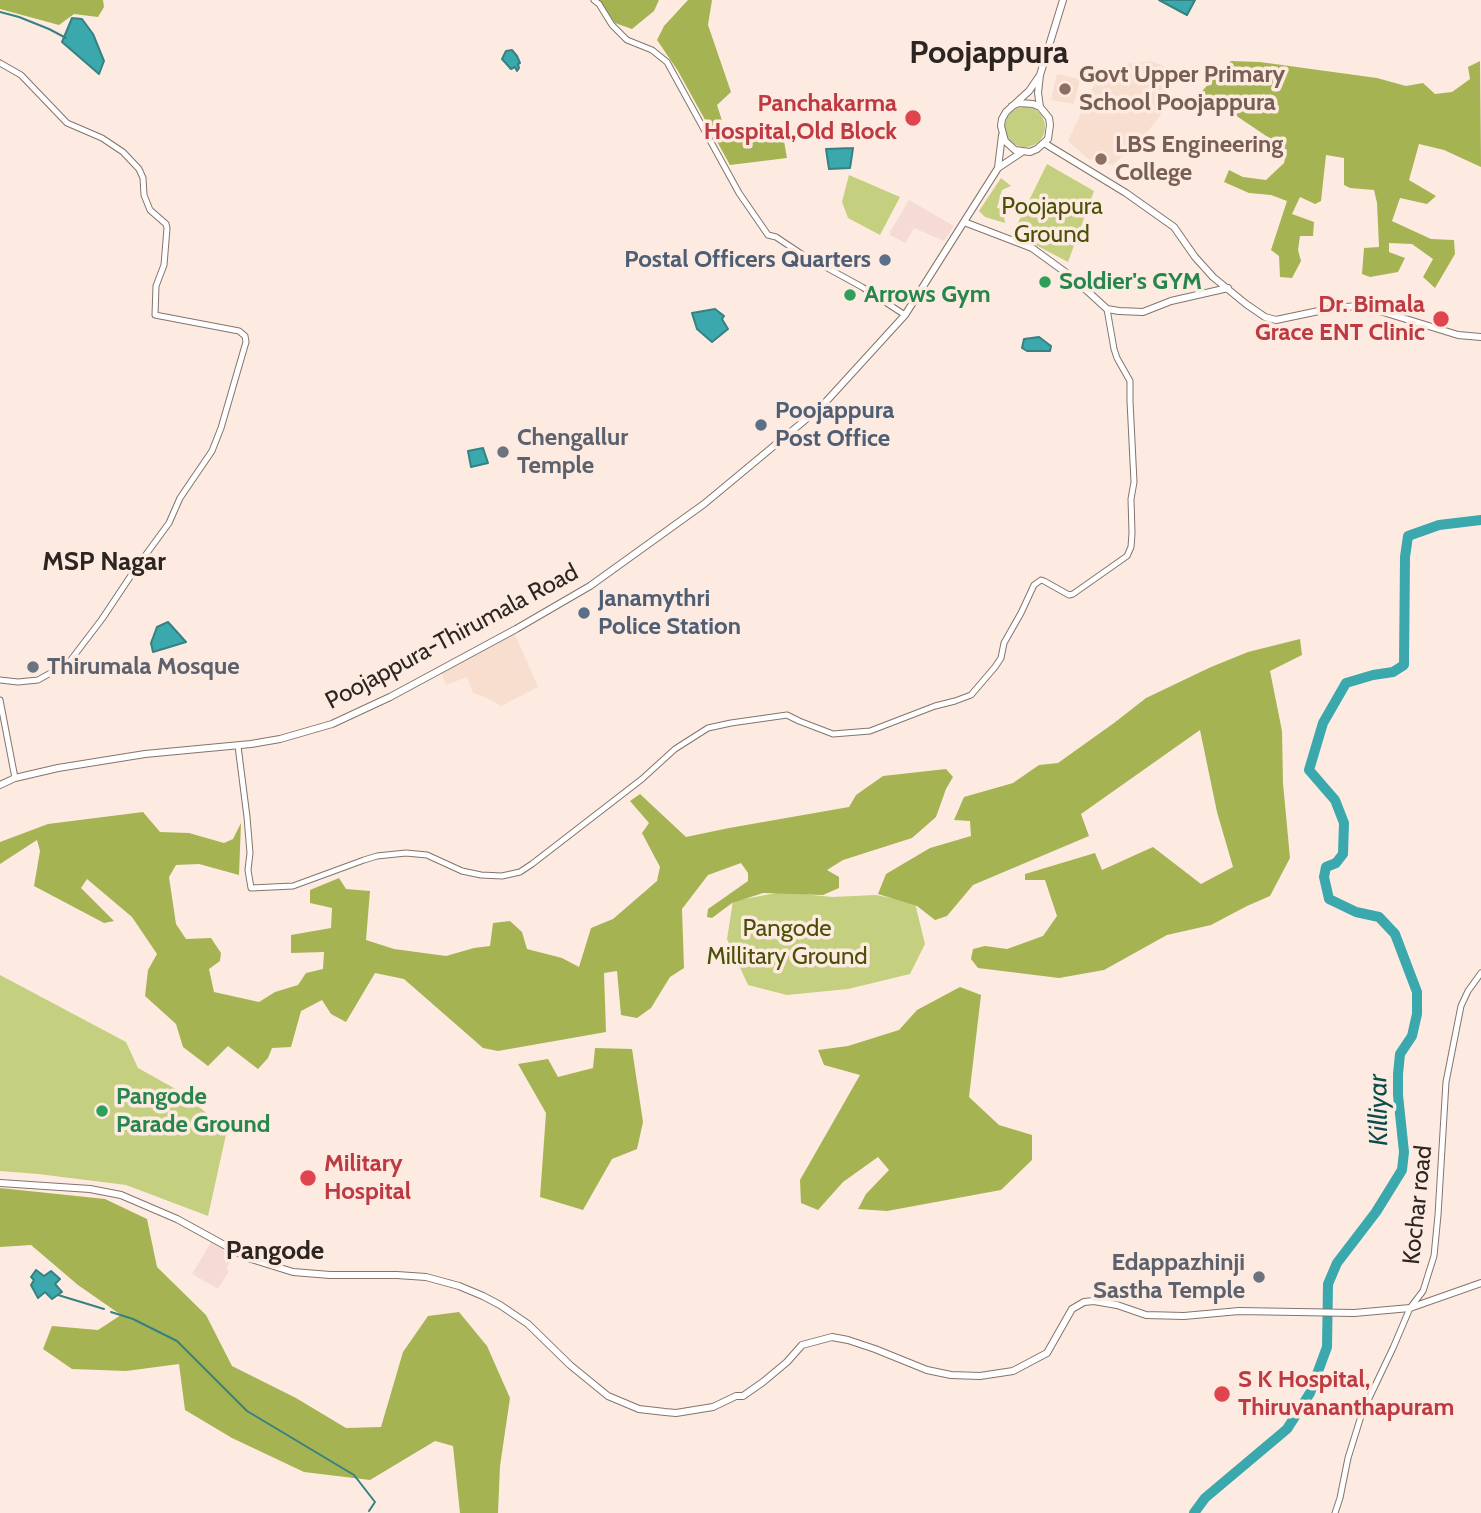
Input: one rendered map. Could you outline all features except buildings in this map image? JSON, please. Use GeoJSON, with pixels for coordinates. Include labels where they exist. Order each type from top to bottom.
{"type":"FeatureCollection","features":[{"type":"Feature","properties":{"kind":"main road"},"geometry":{"type":"LineString","coordinates":[[1040,107],[1040,75],[1063,0]]}},
{"type":"Feature","properties":{"kind":"main road"},"geometry":{"type":"LineString","coordinates":[[999,168],[1002,118],[1029,91],[1040,75]]}},
{"type":"Feature","properties":{"kind":"main road"},"geometry":{"type":"LineString","coordinates":[[999,168],[1022,152],[1037,149],[1044,144],[1050,132],[1045,111],[1040,107],[1026,102],[1012,106]]}},
{"type":"Feature","properties":{"kind":"main road"},"geometry":{"type":"LineString","coordinates":[[1002,134],[1009,146],[1022,152]]}},
{"type":"Feature","properties":{"kind":"main road"},"geometry":{"type":"LineString","coordinates":[[1044,144],[1126,192],[1174,227],[1195,257],[1213,276],[1265,317],[1276,320],[1358,306],[1458,335],[1481,338]]}},
{"type":"Feature","properties":{"kind":"main road","name":"Poojappura-Thirumala Road"},"geometry":{"type":"LineString","coordinates":[[0,785],[15,778],[58,768],[145,754],[238,746],[280,739],[341,720],[390,697],[590,586],[704,504],[822,406],[905,315],[999,168]]}},
{"type":"Feature","properties":{"kind":"main road"},"geometry":{"type":"LineString","coordinates":[[964,222],[1032,248],[1072,277],[1107,309],[1143,312],[1171,301],[1228,288]]}},
{"type":"Feature","properties":{"kind":"main road"},"geometry":{"type":"LineString","coordinates":[[0,1183],[89,1189],[121,1195],[177,1219],[248,1258],[293,1272],[426,1277],[459,1286],[500,1305],[528,1324],[591,1384],[608,1396],[639,1409],[676,1413],[713,1407],[736,1396],[743,1396],[779,1369],[802,1345],[832,1337],[875,1349],[927,1370],[951,1376],[980,1376],[1013,1371],[1046,1353],[1072,1309],[1084,1302],[1117,1305],[1146,1315],[1239,1311],[1336,1313],[1410,1308],[1481,1283]]}},
{"type":"Feature","properties":{"kind":"street"},"geometry":{"type":"LineString","coordinates":[[594,0],[626,40],[652,50],[667,62],[739,194],[768,235],[776,237],[862,287],[905,315]]}},
{"type":"Feature","properties":{"kind":"street"},"geometry":{"type":"LineString","coordinates":[[0,63],[21,75],[67,123],[102,138],[123,152],[139,169],[150,210],[167,228],[164,265],[156,286],[155,315],[239,331],[245,336],[246,342],[212,451],[180,498],[169,523],[89,636],[70,661],[38,680],[0,680]]}},
{"type":"Feature","properties":{"kind":"street"},"geometry":{"type":"LineString","coordinates":[[238,746],[242,762],[251,888],[293,886],[364,859],[406,853],[427,855],[463,871],[502,876],[520,872],[532,864],[642,779],[675,749],[708,728],[787,715],[833,734],[870,731],[971,695],[1001,658],[1004,643],[1034,585],[1041,580],[1069,595],[1073,594],[1127,556],[1131,547],[1131,499],[1134,482],[1130,381],[1114,349],[1107,309]]}},
{"type":"Feature","properties":{"kind":"street"},"geometry":{"type":"LineString","coordinates":[[0,700],[15,778]]}},
{"type":"Feature","properties":{"kind":"street","name":"Kochar road"},"geometry":{"type":"LineString","coordinates":[[1335,1513],[1362,1413],[1410,1308],[1423,1291],[1435,1251],[1446,1082],[1461,1006],[1468,990],[1481,973]]}},
{"type":"Feature","properties":{"kind":"shaded area"},"geometry":{"type":"Polygon","coordinates":[[[1151,61],[1166,67],[1170,87],[1163,112],[1142,139],[1113,165],[1088,159],[1068,141],[1098,77],[1115,81],[1124,64],[1151,61]]]}},
{"type":"Feature","properties":{"kind":"shaded area","name":"Govt Upper Primary School Poojappura"},"geometry":{"type":"Polygon","coordinates":[[[1057,74],[1080,79],[1074,104],[1051,100],[1057,74]]]}},
{"type":"Feature","properties":{"kind":"shaded area"},"geometry":{"type":"Polygon","coordinates":[[[909,200],[954,226],[944,241],[914,228],[905,243],[890,235],[909,200]]]}},
{"type":"Feature","properties":{"kind":"shaded area"},"geometry":{"type":"Polygon","coordinates":[[[514,632],[538,687],[501,706],[473,693],[467,677],[446,685],[441,672],[514,632]]]}},
{"type":"Feature","properties":{"kind":"shaded area"},"geometry":{"type":"Polygon","coordinates":[[[211,1242],[231,1253],[227,1258],[231,1261],[226,1269],[229,1271],[218,1289],[192,1274],[211,1242]]]}},
{"type":"Feature","properties":{"kind":"green space"},"geometry":{"type":"Polygon","coordinates":[[[0,0],[103,0],[104,7],[98,17],[74,14],[59,25],[0,9],[0,0]]]}},
{"type":"Feature","properties":{"kind":"green space"},"geometry":{"type":"Polygon","coordinates":[[[599,0],[659,0],[654,11],[632,29],[615,23],[599,0]]]}},
{"type":"Feature","properties":{"kind":"green space"},"geometry":{"type":"Polygon","coordinates":[[[688,0],[712,0],[708,25],[731,92],[717,105],[725,130],[781,124],[787,158],[730,165],[678,71],[657,40],[664,26],[688,0]]]}},
{"type":"Feature","properties":{"kind":"green space"},"geometry":{"type":"Polygon","coordinates":[[[1231,61],[1260,62],[1377,78],[1406,86],[1423,83],[1435,94],[1452,92],[1470,79],[1468,67],[1480,61],[1481,167],[1444,150],[1419,144],[1409,180],[1436,196],[1427,204],[1400,198],[1392,221],[1431,239],[1454,240],[1455,254],[1435,288],[1423,277],[1433,259],[1412,244],[1389,243],[1389,252],[1405,258],[1398,272],[1370,277],[1362,274],[1364,248],[1379,247],[1374,190],[1344,185],[1344,158],[1326,155],[1321,201],[1315,204],[1300,197],[1292,214],[1314,222],[1313,236],[1300,236],[1298,250],[1301,261],[1292,278],[1280,277],[1279,256],[1271,250],[1287,201],[1271,195],[1249,193],[1224,182],[1229,170],[1243,177],[1266,180],[1284,163],[1287,150],[1201,92],[1231,61]]]}},
{"type":"Feature","properties":{"kind":"green space"},"geometry":{"type":"Polygon","coordinates":[[[1025,107],[1039,113],[1045,127],[1039,141],[1025,147],[1011,141],[1005,127],[1011,113],[1025,107]]]}},
{"type":"Feature","properties":{"kind":"green space","name":"Poojapura Ground"},"geometry":{"type":"Polygon","coordinates":[[[1047,164],[1094,191],[1068,262],[1013,233],[1047,164]]]}},
{"type":"Feature","properties":{"kind":"green space"},"geometry":{"type":"Polygon","coordinates":[[[849,175],[900,197],[880,235],[848,218],[842,202],[849,175]]]}},
{"type":"Feature","properties":{"kind":"green space"},"geometry":{"type":"Polygon","coordinates":[[[1001,178],[1011,186],[1002,190],[997,208],[1003,209],[1005,223],[985,217],[979,211],[1001,178]]]}},
{"type":"Feature","properties":{"kind":"green space"},"geometry":{"type":"Polygon","coordinates":[[[1300,639],[1302,655],[1270,671],[1282,731],[1283,783],[1290,858],[1270,896],[1211,925],[1167,935],[1104,970],[1059,978],[978,968],[971,959],[973,949],[985,946],[1007,949],[1043,936],[1057,916],[1045,880],[1025,880],[1025,874],[1095,853],[1102,870],[1153,847],[1201,884],[1233,867],[1217,812],[1200,730],[1081,814],[1089,836],[973,885],[947,916],[935,920],[917,906],[878,894],[886,874],[930,848],[971,836],[970,821],[954,820],[964,797],[1013,783],[1039,765],[1058,763],[1146,698],[1211,667],[1248,652],[1300,639]]]}},
{"type":"Feature","properties":{"kind":"green space"},"geometry":{"type":"Polygon","coordinates":[[[946,769],[953,777],[936,817],[912,838],[843,860],[827,870],[839,877],[839,888],[823,895],[763,893],[732,903],[712,918],[707,917],[708,909],[748,881],[748,873],[741,863],[708,875],[682,909],[684,968],[670,977],[651,1008],[637,1018],[621,1015],[617,971],[604,973],[606,1032],[498,1051],[483,1048],[404,979],[375,973],[346,1022],[331,1014],[322,1000],[301,1011],[291,1047],[272,1048],[268,1058],[258,1069],[228,1046],[208,1066],[183,1047],[176,1024],[145,996],[148,970],[157,954],[132,917],[87,879],[81,888],[114,921],[104,923],[34,886],[40,851],[37,840],[0,864],[0,842],[48,824],[143,812],[160,832],[189,833],[224,843],[233,839],[241,823],[239,875],[199,864],[176,865],[169,877],[176,924],[186,939],[211,938],[221,953],[220,961],[209,969],[214,992],[259,1002],[275,992],[298,985],[306,973],[323,969],[324,952],[291,953],[291,935],[331,928],[332,908],[310,903],[310,890],[339,878],[346,889],[370,891],[366,940],[394,949],[446,956],[490,946],[493,923],[510,921],[522,932],[527,949],[562,958],[579,967],[591,928],[613,919],[657,881],[660,867],[642,833],[649,823],[630,801],[640,794],[686,837],[849,807],[856,795],[883,776],[946,769]]]}},
{"type":"Feature","properties":{"kind":"green space","name":"Pangode Millitary Ground"},"geometry":{"type":"Polygon","coordinates":[[[782,892],[832,897],[876,895],[915,903],[925,944],[910,974],[848,989],[787,995],[748,985],[727,939],[733,901],[782,892]]]}},
{"type":"Feature","properties":{"kind":"green space","name":"Pangode Parade Ground"},"geometry":{"type":"Polygon","coordinates":[[[0,975],[126,1042],[138,1068],[181,1092],[227,1130],[208,1216],[126,1185],[0,1171],[0,975]]]}},
{"type":"Feature","properties":{"kind":"green space"},"geometry":{"type":"Polygon","coordinates":[[[960,987],[981,995],[969,1097],[999,1125],[1032,1135],[1032,1160],[1001,1190],[887,1211],[858,1209],[866,1194],[889,1170],[878,1157],[843,1182],[818,1210],[801,1203],[800,1180],[860,1075],[824,1065],[818,1050],[848,1046],[899,1030],[917,1010],[960,987]]]}},
{"type":"Feature","properties":{"kind":"green space"},"geometry":{"type":"Polygon","coordinates":[[[595,1048],[632,1049],[643,1122],[637,1149],[612,1159],[583,1210],[540,1197],[546,1113],[518,1064],[548,1059],[558,1077],[593,1068],[595,1048]]]}},
{"type":"Feature","properties":{"kind":"green space"},"geometry":{"type":"Polygon","coordinates":[[[0,1188],[105,1199],[147,1219],[157,1267],[206,1315],[232,1366],[296,1398],[346,1428],[381,1427],[403,1352],[428,1316],[459,1312],[487,1346],[510,1398],[500,1466],[498,1513],[460,1513],[453,1446],[435,1441],[370,1480],[304,1472],[232,1438],[185,1410],[179,1364],[126,1371],[72,1369],[43,1349],[52,1326],[98,1330],[121,1315],[78,1285],[31,1245],[0,1247],[0,1188]]]}},
{"type":"Feature","properties":{"kind":"water"},"geometry":{"type":"Polygon","coordinates":[[[1159,0],[1195,0],[1187,15],[1159,0]]]}},
{"type":"Feature","properties":{"kind":"water"},"geometry":{"type":"Polygon","coordinates":[[[72,18],[82,19],[93,34],[104,61],[99,74],[62,42],[72,18]]]}},
{"type":"Feature","properties":{"kind":"water"},"geometry":{"type":"Polygon","coordinates":[[[512,50],[520,63],[517,71],[515,67],[511,69],[502,59],[506,51],[512,50]]]}},
{"type":"Feature","properties":{"kind":"water"},"geometry":{"type":"Polygon","coordinates":[[[853,148],[850,168],[829,169],[826,149],[853,148]]]}},
{"type":"Feature","properties":{"kind":"water"},"geometry":{"type":"Polygon","coordinates":[[[715,309],[724,316],[722,319],[728,329],[712,342],[697,329],[692,313],[715,309]]]}},
{"type":"Feature","properties":{"kind":"water"},"geometry":{"type":"Polygon","coordinates":[[[1039,337],[1051,346],[1050,351],[1027,351],[1022,348],[1024,339],[1039,337]]]}},
{"type":"Feature","properties":{"kind":"water"},"geometry":{"type":"Polygon","coordinates":[[[483,448],[488,463],[471,467],[468,451],[483,448]]]}},
{"type":"Feature","properties":{"kind":"water"},"geometry":{"type":"Polygon","coordinates":[[[168,622],[186,642],[153,652],[151,643],[157,627],[168,622]]]}},
{"type":"Feature","properties":{"kind":"water"},"geometry":{"type":"Polygon","coordinates":[[[36,1270],[44,1276],[51,1271],[60,1279],[55,1284],[62,1292],[52,1299],[45,1292],[38,1298],[31,1285],[34,1280],[31,1277],[36,1270]]]}},
{"type":"Feature","properties":{"kind":"waterway"},"geometry":{"type":"LineString","coordinates":[[0,12],[19,17],[66,38]]}},
{"type":"Feature","properties":{"kind":"waterway","name":"Killiyar"},"geometry":{"type":"LineString","coordinates":[[1194,1513],[1205,1498],[1287,1429],[1310,1393],[1327,1347],[1328,1284],[1337,1263],[1376,1212],[1402,1170],[1404,1152],[1398,1074],[1400,1054],[1412,1036],[1417,1014],[1417,992],[1395,934],[1379,917],[1356,912],[1329,899],[1324,877],[1326,867],[1336,863],[1343,854],[1344,823],[1335,800],[1309,770],[1323,723],[1346,683],[1393,672],[1404,665],[1405,557],[1408,536],[1439,525],[1481,520]]}},
{"type":"Feature","properties":{"kind":"waterway"},"geometry":{"type":"LineString","coordinates":[[58,1295],[104,1309]]}},
{"type":"Feature","properties":{"kind":"waterway"},"geometry":{"type":"LineString","coordinates":[[111,1312],[133,1319],[177,1341],[247,1411],[354,1475],[375,1502],[369,1511]]}},
{"type":"Feature","properties":{"kind":"place","name":"Govt Upper Primary School Poojappura"},"geometry":{"type":"Point","coordinates":[1065,89]}},
{"type":"Feature","properties":{"kind":"place","name":"Panchakarma Hospital,Old Block"},"geometry":{"type":"Point","coordinates":[913,118]}},
{"type":"Feature","properties":{"kind":"place","name":"LBS Engineering College"},"geometry":{"type":"Point","coordinates":[1101,159]}},
{"type":"Feature","properties":{"kind":"place","name":"Postal Officers Quarters"},"geometry":{"type":"Point","coordinates":[885,260]}},
{"type":"Feature","properties":{"kind":"place","name":"Soldier's GYM"},"geometry":{"type":"Point","coordinates":[1045,282]}},
{"type":"Feature","properties":{"kind":"place","name":"Arrows Gym"},"geometry":{"type":"Point","coordinates":[850,295]}},
{"type":"Feature","properties":{"kind":"place","name":"Dr. Bimala Grace ENT Clinic"},"geometry":{"type":"Point","coordinates":[1441,319]}},
{"type":"Feature","properties":{"kind":"place","name":"Poojappura Post Office"},"geometry":{"type":"Point","coordinates":[761,425]}},
{"type":"Feature","properties":{"kind":"place","name":"Chengallur Temple"},"geometry":{"type":"Point","coordinates":[503,452]}},
{"type":"Feature","properties":{"kind":"place","name":"Janamythri Police Station"},"geometry":{"type":"Point","coordinates":[584,613]}},
{"type":"Feature","properties":{"kind":"place","name":"Thirumala Mosque"},"geometry":{"type":"Point","coordinates":[33,667]}},
{"type":"Feature","properties":{"kind":"place","name":"Pangode Parade Ground"},"geometry":{"type":"Point","coordinates":[102,1111]}},
{"type":"Feature","properties":{"kind":"place","name":"Military Hospital"},"geometry":{"type":"Point","coordinates":[308,1178]}},
{"type":"Feature","properties":{"kind":"place","name":"Edappazhinji Sastha Temple"},"geometry":{"type":"Point","coordinates":[1259,1277]}},
{"type":"Feature","properties":{"kind":"place","name":"S K Hospital, Thiruvananthapuram"},"geometry":{"type":"Point","coordinates":[1222,1394]}},
{"type":"Feature","properties":{"kind":"district","name":"Poojappura"},"geometry":{"type":"Point","coordinates":[989,54]}},
{"type":"Feature","properties":{"kind":"district","name":"MSP Nagar"},"geometry":{"type":"Point","coordinates":[104,562]}},
{"type":"Feature","properties":{"kind":"district","name":"Pangode"},"geometry":{"type":"Point","coordinates":[275,1251]}}]}
